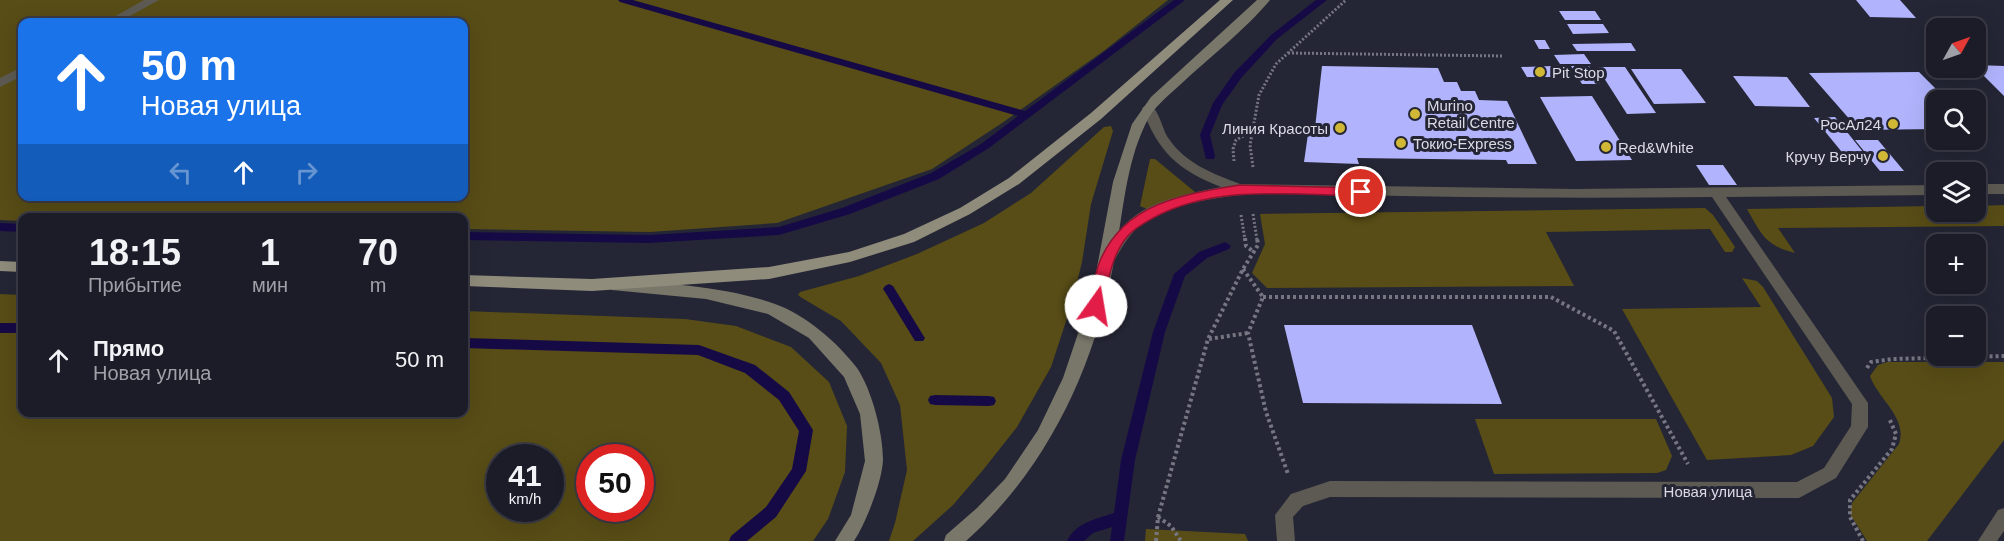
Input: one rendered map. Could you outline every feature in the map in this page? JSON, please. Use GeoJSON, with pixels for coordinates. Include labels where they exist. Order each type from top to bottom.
{"type":"FeatureCollection","features":[{"type":"Feature","properties":{"kind":"main road"},"geometry":{"type":"LineString","coordinates":[[592,285],[769,273],[850,257],[909,238],[965,211],[1014,181],[1096,116],[1227,0]]}},
{"type":"Feature","properties":{"kind":"main road"},"geometry":{"type":"LineString","coordinates":[[953,541],[1011,484],[1045,436],[1075,368],[1096,306],[1107,261],[1114,209],[1120,186],[1132,141],[1148,108],[1264,0]]}},
{"type":"Feature","properties":{"kind":"main road"},"geometry":{"type":"LineString","coordinates":[[0,266],[18,267]]}},
{"type":"Feature","properties":{"kind":"main road"},"geometry":{"type":"LineString","coordinates":[[468,281],[592,285],[706,293],[772,309],[815,334],[851,373],[868,414],[874,461],[859,518],[844,541]]}},
{"type":"Feature","properties":{"kind":"street"},"geometry":{"type":"LineString","coordinates":[[119,18],[153,0]]}},
{"type":"Feature","properties":{"kind":"street"},"geometry":{"type":"LineString","coordinates":[[0,83],[18,73]]}},
{"type":"Feature","properties":{"kind":"street"},"geometry":{"type":"LineString","coordinates":[[1148,108],[1155,129],[1165,146],[1180,160],[1195,171],[1239,189]]}},
{"type":"Feature","properties":{"kind":"street"},"geometry":{"type":"LineString","coordinates":[[1107,261],[1122,233],[1137,221],[1162,208],[1193,197],[1239,189],[1528,193],[1926,190]]}},
{"type":"Feature","properties":{"kind":"street"},"geometry":{"type":"LineString","coordinates":[[1986,189],[2004,189]]}},
{"type":"Feature","properties":{"kind":"street","name":"Новая улица"},"geometry":{"type":"LineString","coordinates":[[1297,500],[1330,489],[1799,490],[1830,473],[1859,427],[1860,403],[1716,193]]}},
{"type":"Feature","properties":{"kind":"street"},"geometry":{"type":"LineString","coordinates":[[1286,541],[1284,515],[1297,500]]}},
{"type":"Feature","properties":{"kind":"street"},"geometry":{"type":"LineString","coordinates":[[1987,541],[2004,516]]}},
{"type":"Feature","properties":{"kind":"path"},"geometry":{"type":"LineString","coordinates":[[1254,173],[1250,145],[1259,95],[1276,64],[1346,0]]}},
{"type":"Feature","properties":{"kind":"path"},"geometry":{"type":"LineString","coordinates":[[1288,52],[1504,56]]}},
{"type":"Feature","properties":{"kind":"path"},"geometry":{"type":"LineString","coordinates":[[1156,541],[1158,517],[1208,339],[1243,269],[1258,245],[1252,210]]}},
{"type":"Feature","properties":{"kind":"path"},"geometry":{"type":"LineString","coordinates":[[1243,269],[1263,297]]}},
{"type":"Feature","properties":{"kind":"path"},"geometry":{"type":"LineString","coordinates":[[1263,297],[1551,297],[1614,331],[1704,491]]}},
{"type":"Feature","properties":{"kind":"path"},"geometry":{"type":"LineString","coordinates":[[1263,297],[1248,333],[1266,412],[1297,500]]}},
{"type":"Feature","properties":{"kind":"path"},"geometry":{"type":"LineString","coordinates":[[1208,339],[1248,333]]}},
{"type":"Feature","properties":{"kind":"path"},"geometry":{"type":"LineString","coordinates":[[1864,374],[1871,362],[1893,359],[2004,356]]}},
{"type":"Feature","properties":{"kind":"path"},"geometry":{"type":"LineString","coordinates":[[1863,541],[1851,521],[1848,509],[1850,500],[1896,441],[1896,428],[1883,410]]}},
{"type":"Feature","properties":{"kind":"path"},"geometry":{"type":"LineString","coordinates":[[1158,517],[1171,526],[1180,541]]}},
{"type":"Feature","properties":{"kind":"shaded area"},"geometry":{"type":"Polygon","coordinates":[[[0,0],[1168,0],[1105,50],[932,169],[777,223],[650,232],[468,229],[468,213],[18,213],[18,221],[0,220],[0,0]]]}},
{"type":"Feature","properties":{"kind":"shaded area"},"geometry":{"type":"Polygon","coordinates":[[[1111,126],[1113,131],[1091,204],[1082,262],[1072,303],[1051,367],[1017,427],[953,505],[913,541],[889,541],[907,470],[900,405],[881,363],[841,321],[798,295],[800,292],[859,276],[917,254],[984,223],[1031,193],[1104,127],[1111,126]]]}},
{"type":"Feature","properties":{"kind":"shaded area"},"geometry":{"type":"Polygon","coordinates":[[[1150,159],[1155,159],[1195,192],[1147,209],[1140,206],[1150,159]]]}},
{"type":"Feature","properties":{"kind":"shaded area"},"geometry":{"type":"Polygon","coordinates":[[[2004,205],[2004,226],[1778,228],[1795,253],[1777,247],[1765,238],[1747,209],[1926,206],[1926,222],[1986,222],[1986,206],[2004,205]]]}},
{"type":"Feature","properties":{"kind":"shaded area"},"geometry":{"type":"Polygon","coordinates":[[[1705,208],[1713,215],[1735,247],[1732,252],[1725,252],[1710,229],[1546,232],[1574,286],[1267,288],[1252,273],[1265,244],[1260,214],[1705,208]]]}},
{"type":"Feature","properties":{"kind":"shaded area"},"geometry":{"type":"Polygon","coordinates":[[[1742,278],[1757,281],[1763,287],[1832,398],[1834,417],[1813,446],[1791,455],[1707,460],[1622,309],[1761,307],[1742,278]]]}},
{"type":"Feature","properties":{"kind":"shaded area"},"geometry":{"type":"Polygon","coordinates":[[[0,294],[18,295],[18,417],[468,417],[468,311],[685,319],[736,326],[791,347],[829,382],[847,426],[845,472],[828,519],[813,541],[0,541],[0,294]]]}},
{"type":"Feature","properties":{"kind":"shaded area"},"geometry":{"type":"Polygon","coordinates":[[[1887,362],[1926,362],[1926,366],[1986,366],[1986,362],[2004,362],[2004,440],[1927,541],[1867,541],[1850,514],[1852,503],[1899,444],[1901,435],[1896,417],[1870,376],[1878,365],[1887,362]]]}},
{"type":"Feature","properties":{"kind":"shaded area"},"geometry":{"type":"Polygon","coordinates":[[[1475,419],[1656,419],[1672,456],[1666,470],[1657,473],[1494,474],[1475,419]]]}},
{"type":"Feature","properties":{"kind":"shaded area"},"geometry":{"type":"Polygon","coordinates":[[[1146,529],[1245,534],[1248,541],[1145,541],[1146,529]]]}},
{"type":"Feature","properties":{"kind":"building"},"geometry":{"type":"Polygon","coordinates":[[[1856,0],[1900,0],[1916,18],[1870,17],[1856,0]]]}},
{"type":"Feature","properties":{"kind":"building"},"geometry":{"type":"Polygon","coordinates":[[[1559,11],[1595,11],[1601,20],[1565,20],[1559,11]]]}},
{"type":"Feature","properties":{"kind":"building"},"geometry":{"type":"Polygon","coordinates":[[[1567,24],[1603,24],[1609,33],[1573,34],[1567,24]]]}},
{"type":"Feature","properties":{"kind":"building"},"geometry":{"type":"Polygon","coordinates":[[[1534,40],[1545,40],[1550,49],[1539,49],[1534,40]]]}},
{"type":"Feature","properties":{"kind":"building"},"geometry":{"type":"Polygon","coordinates":[[[1631,43],[1636,51],[1577,51],[1572,44],[1631,43]]]}},
{"type":"Feature","properties":{"kind":"building"},"geometry":{"type":"Polygon","coordinates":[[[1584,54],[1591,64],[1560,64],[1554,55],[1584,54]]]}},
{"type":"Feature","properties":{"kind":"building"},"geometry":{"type":"Polygon","coordinates":[[[1986,65],[2004,66],[2004,96],[1986,78],[1986,65]]]}},
{"type":"Feature","properties":{"kind":"building","name":"Murino Retail Centre"},"geometry":{"type":"Polygon","coordinates":[[[1322,66],[1438,68],[1444,82],[1457,82],[1461,91],[1475,91],[1479,100],[1507,101],[1537,164],[1508,164],[1506,160],[1357,158],[1359,164],[1304,162],[1309,127],[1315,128],[1322,66]]]}},
{"type":"Feature","properties":{"kind":"building","name":"Pit Stop"},"geometry":{"type":"Polygon","coordinates":[[[1553,66],[1559,77],[1527,77],[1521,67],[1553,66]]]}},
{"type":"Feature","properties":{"kind":"building"},"geometry":{"type":"Polygon","coordinates":[[[1571,66],[1589,66],[1600,84],[1582,84],[1571,66]]]}},
{"type":"Feature","properties":{"kind":"building"},"geometry":{"type":"Polygon","coordinates":[[[1597,67],[1625,67],[1656,113],[1627,114],[1597,67]]]}},
{"type":"Feature","properties":{"kind":"building"},"geometry":{"type":"Polygon","coordinates":[[[1631,69],[1681,69],[1706,103],[1654,104],[1631,69]]]}},
{"type":"Feature","properties":{"kind":"building"},"geometry":{"type":"Polygon","coordinates":[[[1919,72],[1937,90],[1926,90],[1926,129],[1859,130],[1809,73],[1919,72]]]}},
{"type":"Feature","properties":{"kind":"building"},"geometry":{"type":"Polygon","coordinates":[[[1733,76],[1787,77],[1810,107],[1755,106],[1733,76]]]}},
{"type":"Feature","properties":{"kind":"building"},"geometry":{"type":"Polygon","coordinates":[[[1592,96],[1632,160],[1576,161],[1540,97],[1592,96]]]}},
{"type":"Feature","properties":{"kind":"building"},"geometry":{"type":"Polygon","coordinates":[[[1835,117],[1871,162],[1850,162],[1814,118],[1835,117]]]}},
{"type":"Feature","properties":{"kind":"building"},"geometry":{"type":"Polygon","coordinates":[[[1855,140],[1878,140],[1904,171],[1880,171],[1855,140]]]}},
{"type":"Feature","properties":{"kind":"building"},"geometry":{"type":"Polygon","coordinates":[[[1696,165],[1723,165],[1737,185],[1709,185],[1696,165]]]}},
{"type":"Feature","properties":{"kind":"building"},"geometry":{"type":"Polygon","coordinates":[[[1284,325],[1472,325],[1502,404],[1303,403],[1284,325]]]}},
{"type":"Feature","properties":{"kind":"waterway"},"geometry":{"type":"LineString","coordinates":[[623,0],[1027,115]]}},
{"type":"Feature","properties":{"kind":"waterway"},"geometry":{"type":"LineString","coordinates":[[1027,115],[1180,0]]}},
{"type":"Feature","properties":{"kind":"waterway"},"geometry":{"type":"LineString","coordinates":[[1210,156],[1205,135],[1217,105],[1238,75],[1274,37],[1322,0]]}},
{"type":"Feature","properties":{"kind":"waterway"},"geometry":{"type":"LineString","coordinates":[[468,236],[649,239],[779,231],[846,211],[935,176],[985,146],[1027,115]]}},
{"type":"Feature","properties":{"kind":"waterway"},"geometry":{"type":"LineString","coordinates":[[0,227],[18,228]]}},
{"type":"Feature","properties":{"kind":"waterway"},"geometry":{"type":"LineString","coordinates":[[1117,541],[1128,460],[1159,332],[1180,274],[1203,255],[1225,246]]}},
{"type":"Feature","properties":{"kind":"waterway"},"geometry":{"type":"LineString","coordinates":[[889,289],[919,338]]}},
{"type":"Feature","properties":{"kind":"waterway"},"geometry":{"type":"LineString","coordinates":[[0,328],[18,328]]}},
{"type":"Feature","properties":{"kind":"waterway"},"geometry":{"type":"LineString","coordinates":[[468,343],[699,350],[750,369],[784,396],[806,430],[799,471],[771,512],[736,541]]}},
{"type":"Feature","properties":{"kind":"waterway"},"geometry":{"type":"LineString","coordinates":[[935,400],[989,401]]}},
{"type":"Feature","properties":{"kind":"waterway"},"geometry":{"type":"LineString","coordinates":[[1074,541],[1088,528],[1119,518]]}},
{"type":"Feature","properties":{"kind":"place","name":"Pit Stop"},"geometry":{"type":"Point","coordinates":[1540,72]}},
{"type":"Feature","properties":{"kind":"place","name":"Murino Retail Centre"},"geometry":{"type":"Point","coordinates":[1415,114]}},
{"type":"Feature","properties":{"kind":"place","name":"РосАл24"},"geometry":{"type":"Point","coordinates":[1893,124]}},
{"type":"Feature","properties":{"kind":"place","name":"Линия Красоты"},"geometry":{"type":"Point","coordinates":[1340,128]}},
{"type":"Feature","properties":{"kind":"place","name":"Токио-Express"},"geometry":{"type":"Point","coordinates":[1401,143]}},
{"type":"Feature","properties":{"kind":"place","name":"Red&White"},"geometry":{"type":"Point","coordinates":[1606,147]}},
{"type":"Feature","properties":{"kind":"place","name":"Кручу Верчу"},"geometry":{"type":"Point","coordinates":[1883,156]}},
{"type":"Feature","properties":{"kind":"route"},"geometry":{"type":"LineString","coordinates":[[1096,306],[1107,261],[1122,233],[1137,221],[1162,208],[1193,197],[1239,189],[1361,192]]}}]}
